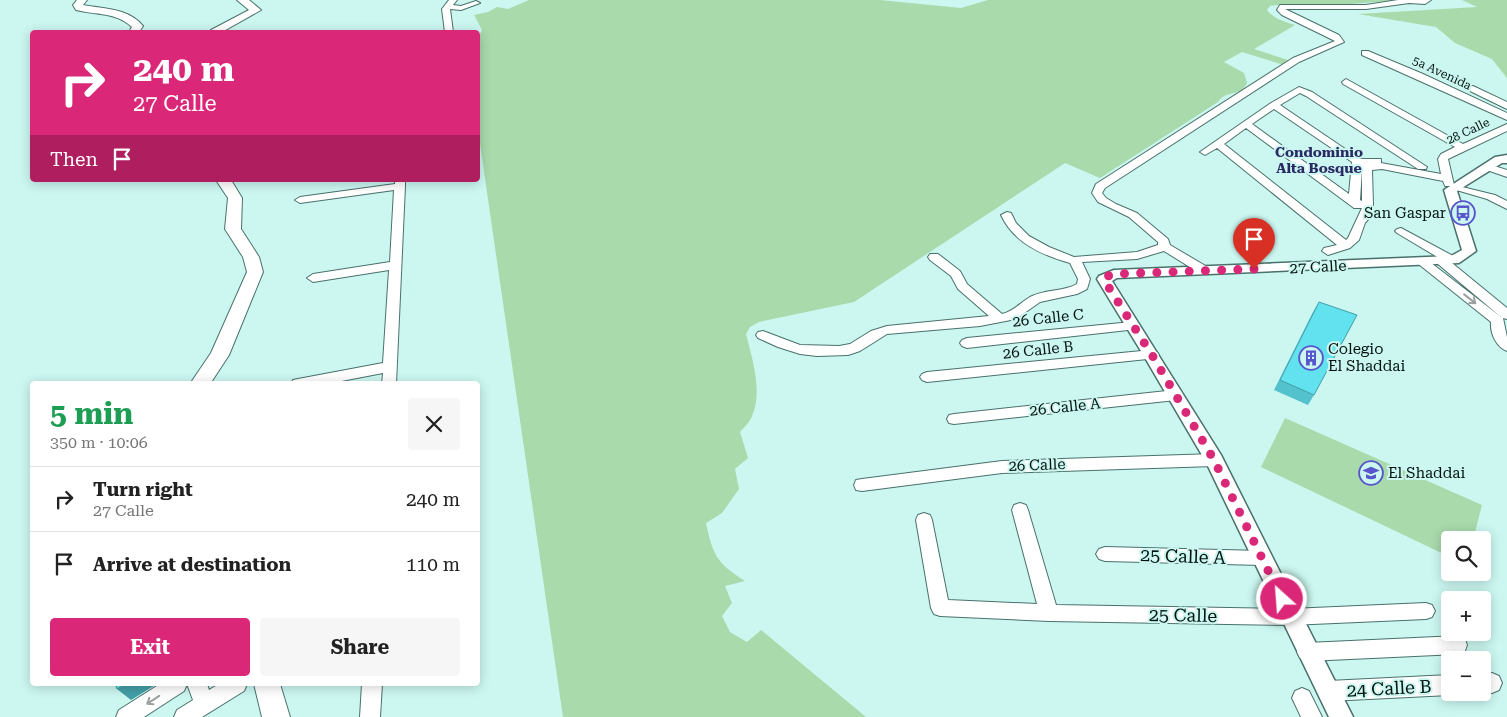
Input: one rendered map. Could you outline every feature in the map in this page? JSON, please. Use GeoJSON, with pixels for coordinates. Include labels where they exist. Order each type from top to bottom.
{"type":"FeatureCollection","features":[{"type":"Feature","properties":{"kind":"main road"},"geometry":{"type":"LineString","coordinates":[[82,0],[78,5],[80,8],[118,12],[127,16],[138,26],[135,30]]}},
{"type":"Feature","properties":{"kind":"main road"},"geometry":{"type":"LineString","coordinates":[[219,30],[256,10],[242,0]]}},
{"type":"Feature","properties":{"kind":"main road"},"geometry":{"type":"LineString","coordinates":[[202,381],[220,356],[255,272],[251,257],[233,229],[235,198],[232,190],[225,182]]}},
{"type":"Feature","properties":{"kind":"main road"},"geometry":{"type":"LineString","coordinates":[[268,686],[276,717]]}},
{"type":"Feature","properties":{"kind":"street"},"geometry":{"type":"LineString","coordinates":[[1161,248],[1164,241],[1133,215],[1102,200],[1097,193],[1100,186],[1296,60],[1340,42],[1336,37],[1285,13],[1281,10],[1283,7],[1366,7],[1412,0],[1424,2],[1427,0]]}},
{"type":"Feature","properties":{"kind":"street"},"geometry":{"type":"LineString","coordinates":[[449,30],[446,10],[450,3],[462,8],[476,3]]}},
{"type":"Feature","properties":{"kind":"street","name":"5a Avenida"},"geometry":{"type":"LineString","coordinates":[[1365,54],[1420,76],[1507,117]]}},
{"type":"Feature","properties":{"kind":"street"},"geometry":{"type":"LineString","coordinates":[[1346,82],[1462,147]]}},
{"type":"Feature","properties":{"kind":"street"},"geometry":{"type":"LineString","coordinates":[[1473,89],[1507,106]]}},
{"type":"Feature","properties":{"kind":"street"},"geometry":{"type":"LineString","coordinates":[[1205,152],[1296,91],[1304,91],[1422,167],[1450,181],[1491,197],[1507,206]]}},
{"type":"Feature","properties":{"kind":"street"},"geometry":{"type":"LineString","coordinates":[[1488,97],[1507,97]]}},
{"type":"Feature","properties":{"kind":"street"},"geometry":{"type":"LineString","coordinates":[[1274,105],[1367,168],[1382,166],[1450,181],[1488,167],[1499,160],[1507,159]]}},
{"type":"Feature","properties":{"kind":"street"},"geometry":{"type":"LineString","coordinates":[[1246,124],[1354,202],[1367,209]]}},
{"type":"Feature","properties":{"kind":"street","name":"28 Calle"},"geometry":{"type":"LineString","coordinates":[[1450,181],[1442,159],[1462,147],[1507,127]]}},
{"type":"Feature","properties":{"kind":"street"},"geometry":{"type":"LineString","coordinates":[[1218,144],[1346,246]]}},
{"type":"Feature","properties":{"kind":"street"},"geometry":{"type":"LineString","coordinates":[[1357,162],[1374,160],[1422,167]]}},
{"type":"Feature","properties":{"kind":"street"},"geometry":{"type":"LineString","coordinates":[[1354,202],[1357,162]]}},
{"type":"Feature","properties":{"kind":"street"},"geometry":{"type":"LineString","coordinates":[[1488,167],[1507,174]]}},
{"type":"Feature","properties":{"kind":"street"},"geometry":{"type":"LineString","coordinates":[[1328,251],[1346,246],[1353,240],[1367,209],[1367,168]]}},
{"type":"Feature","properties":{"kind":"street"},"geometry":{"type":"LineString","coordinates":[[1447,261],[1459,258],[1469,251],[1450,181]]}},
{"type":"Feature","properties":{"kind":"street"},"geometry":{"type":"LineString","coordinates":[[300,200],[400,183],[389,381]]}},
{"type":"Feature","properties":{"kind":"street"},"geometry":{"type":"LineString","coordinates":[[763,335],[787,348],[800,351],[853,350],[885,330],[999,318],[1020,312],[1037,298],[1076,290],[1083,286],[1084,279],[1075,261],[1045,250],[1026,237],[1010,224],[1007,214]]}},
{"type":"Feature","properties":{"kind":"street"},"geometry":{"type":"LineString","coordinates":[[1401,231],[1447,261],[1504,318]]}},
{"type":"Feature","properties":{"kind":"street"},"geometry":{"type":"LineString","coordinates":[[1161,248],[1188,271]]}},
{"type":"Feature","properties":{"kind":"street"},"geometry":{"type":"LineString","coordinates":[[1075,261],[1080,258],[1161,248],[1205,271]]}},
{"type":"Feature","properties":{"kind":"street"},"geometry":{"type":"LineString","coordinates":[[934,257],[956,274],[962,286],[999,318]]}},
{"type":"Feature","properties":{"kind":"street","name":"27 Calle"},"geometry":{"type":"LineString","coordinates":[[1132,326],[1105,282],[1106,278],[1114,274],[1447,261]]}},
{"type":"Feature","properties":{"kind":"street"},"geometry":{"type":"LineString","coordinates":[[1422,262],[1504,318]]}},
{"type":"Feature","properties":{"kind":"street"},"geometry":{"type":"LineString","coordinates":[[313,278],[396,265]]}},
{"type":"Feature","properties":{"kind":"street"},"geometry":{"type":"LineString","coordinates":[[1504,318],[1497,326],[1500,339],[1507,346]]}},
{"type":"Feature","properties":{"kind":"street"},"geometry":{"type":"LineString","coordinates":[[1132,326],[1152,355],[1214,460],[1341,717]]}},
{"type":"Feature","properties":{"kind":"street","name":"26 Calle C"},"geometry":{"type":"LineString","coordinates":[[967,342],[1132,326]]}},
{"type":"Feature","properties":{"kind":"street","name":"26 Calle B"},"geometry":{"type":"LineString","coordinates":[[927,377],[1152,355]]}},
{"type":"Feature","properties":{"kind":"street"},"geometry":{"type":"LineString","coordinates":[[314,381],[389,367]]}},
{"type":"Feature","properties":{"kind":"street","name":"26 Calle A"},"geometry":{"type":"LineString","coordinates":[[954,419],[1176,395]]}},
{"type":"Feature","properties":{"kind":"street","name":"26 Calle"},"geometry":{"type":"LineString","coordinates":[[862,485],[1002,467],[1214,460]]}},
{"type":"Feature","properties":{"kind":"street"},"geometry":{"type":"LineString","coordinates":[[1020,510],[1049,613]]}},
{"type":"Feature","properties":{"kind":"street","name":"25 Calle"},"geometry":{"type":"LineString","coordinates":[[924,520],[940,608],[1049,613],[1290,617],[1426,611]]}},
{"type":"Feature","properties":{"kind":"street","name":"25 Calle A"},"geometry":{"type":"LineString","coordinates":[[1105,554],[1262,558]]}},
{"type":"Feature","properties":{"kind":"street"},"geometry":{"type":"LineString","coordinates":[[1308,652],[1458,645]]}},
{"type":"Feature","properties":{"kind":"street","name":"24 Calle B"},"geometry":{"type":"LineString","coordinates":[[1328,691],[1441,685]]}},
{"type":"Feature","properties":{"kind":"street"},"geometry":{"type":"LineString","coordinates":[[126,717],[174,686]]}},
{"type":"Feature","properties":{"kind":"street"},"geometry":{"type":"LineString","coordinates":[[197,686],[205,704]]}},
{"type":"Feature","properties":{"kind":"street"},"geometry":{"type":"LineString","coordinates":[[184,717],[234,686]]}},
{"type":"Feature","properties":{"kind":"street"},"geometry":{"type":"LineString","coordinates":[[370,717],[372,686]]}},
{"type":"Feature","properties":{"kind":"street"},"geometry":{"type":"LineString","coordinates":[[1302,698],[1312,717]]}},
{"type":"Feature","properties":{"kind":"green space"},"geometry":{"type":"Polygon","coordinates":[[[529,0],[880,0],[961,8],[988,0],[1398,0],[1341,5],[1285,4],[1270,6],[1267,10],[1273,16],[1295,25],[1254,49],[1291,61],[1284,65],[1242,52],[1224,62],[1244,73],[1247,83],[1241,90],[1221,98],[1218,102],[1100,178],[1065,163],[854,302],[759,322],[750,327],[746,334],[757,386],[757,396],[751,418],[740,432],[748,458],[735,469],[739,489],[722,513],[706,523],[711,543],[718,558],[728,569],[745,581],[725,586],[732,603],[722,616],[730,632],[747,642],[761,630],[866,717],[563,717],[480,144],[480,34],[482,30],[474,15],[488,12],[497,7],[508,9],[529,0]]]}},
{"type":"Feature","properties":{"kind":"green space"},"geometry":{"type":"Polygon","coordinates":[[[1462,0],[1507,0],[1507,78],[1492,59],[1455,43],[1436,27],[1358,14],[1477,7],[1462,0]]]}},
{"type":"Feature","properties":{"kind":"green space"},"geometry":{"type":"Polygon","coordinates":[[[1285,418],[1482,505],[1475,531],[1441,531],[1441,553],[1261,467],[1285,418]]]}},
{"type":"Feature","properties":{"kind":"building","name":"Colegio El Shaddai"},"geometry":{"type":"Polygon","coordinates":[[[1319,302],[1357,315],[1314,395],[1280,380],[1319,302]]]}},
{"type":"Feature","properties":{"kind":"place","name":"San Gaspar"},"geometry":{"type":"Point","coordinates":[1463,213]}},
{"type":"Feature","properties":{"kind":"place","name":"Colegio El Shaddai"},"geometry":{"type":"Point","coordinates":[1311,358]}},
{"type":"Feature","properties":{"kind":"place","name":"El Shaddai"},"geometry":{"type":"Point","coordinates":[1371,473]}},
{"type":"Feature","properties":{"kind":"district","name":"Condominio Alta Bosque"},"geometry":{"type":"Point","coordinates":[1319,160]}},
{"type":"Feature","properties":{"kind":"route"},"geometry":{"type":"LineString","coordinates":[[1254,269],[1114,274],[1104,280],[1152,355],[1214,460],[1282,599]]}}]}
